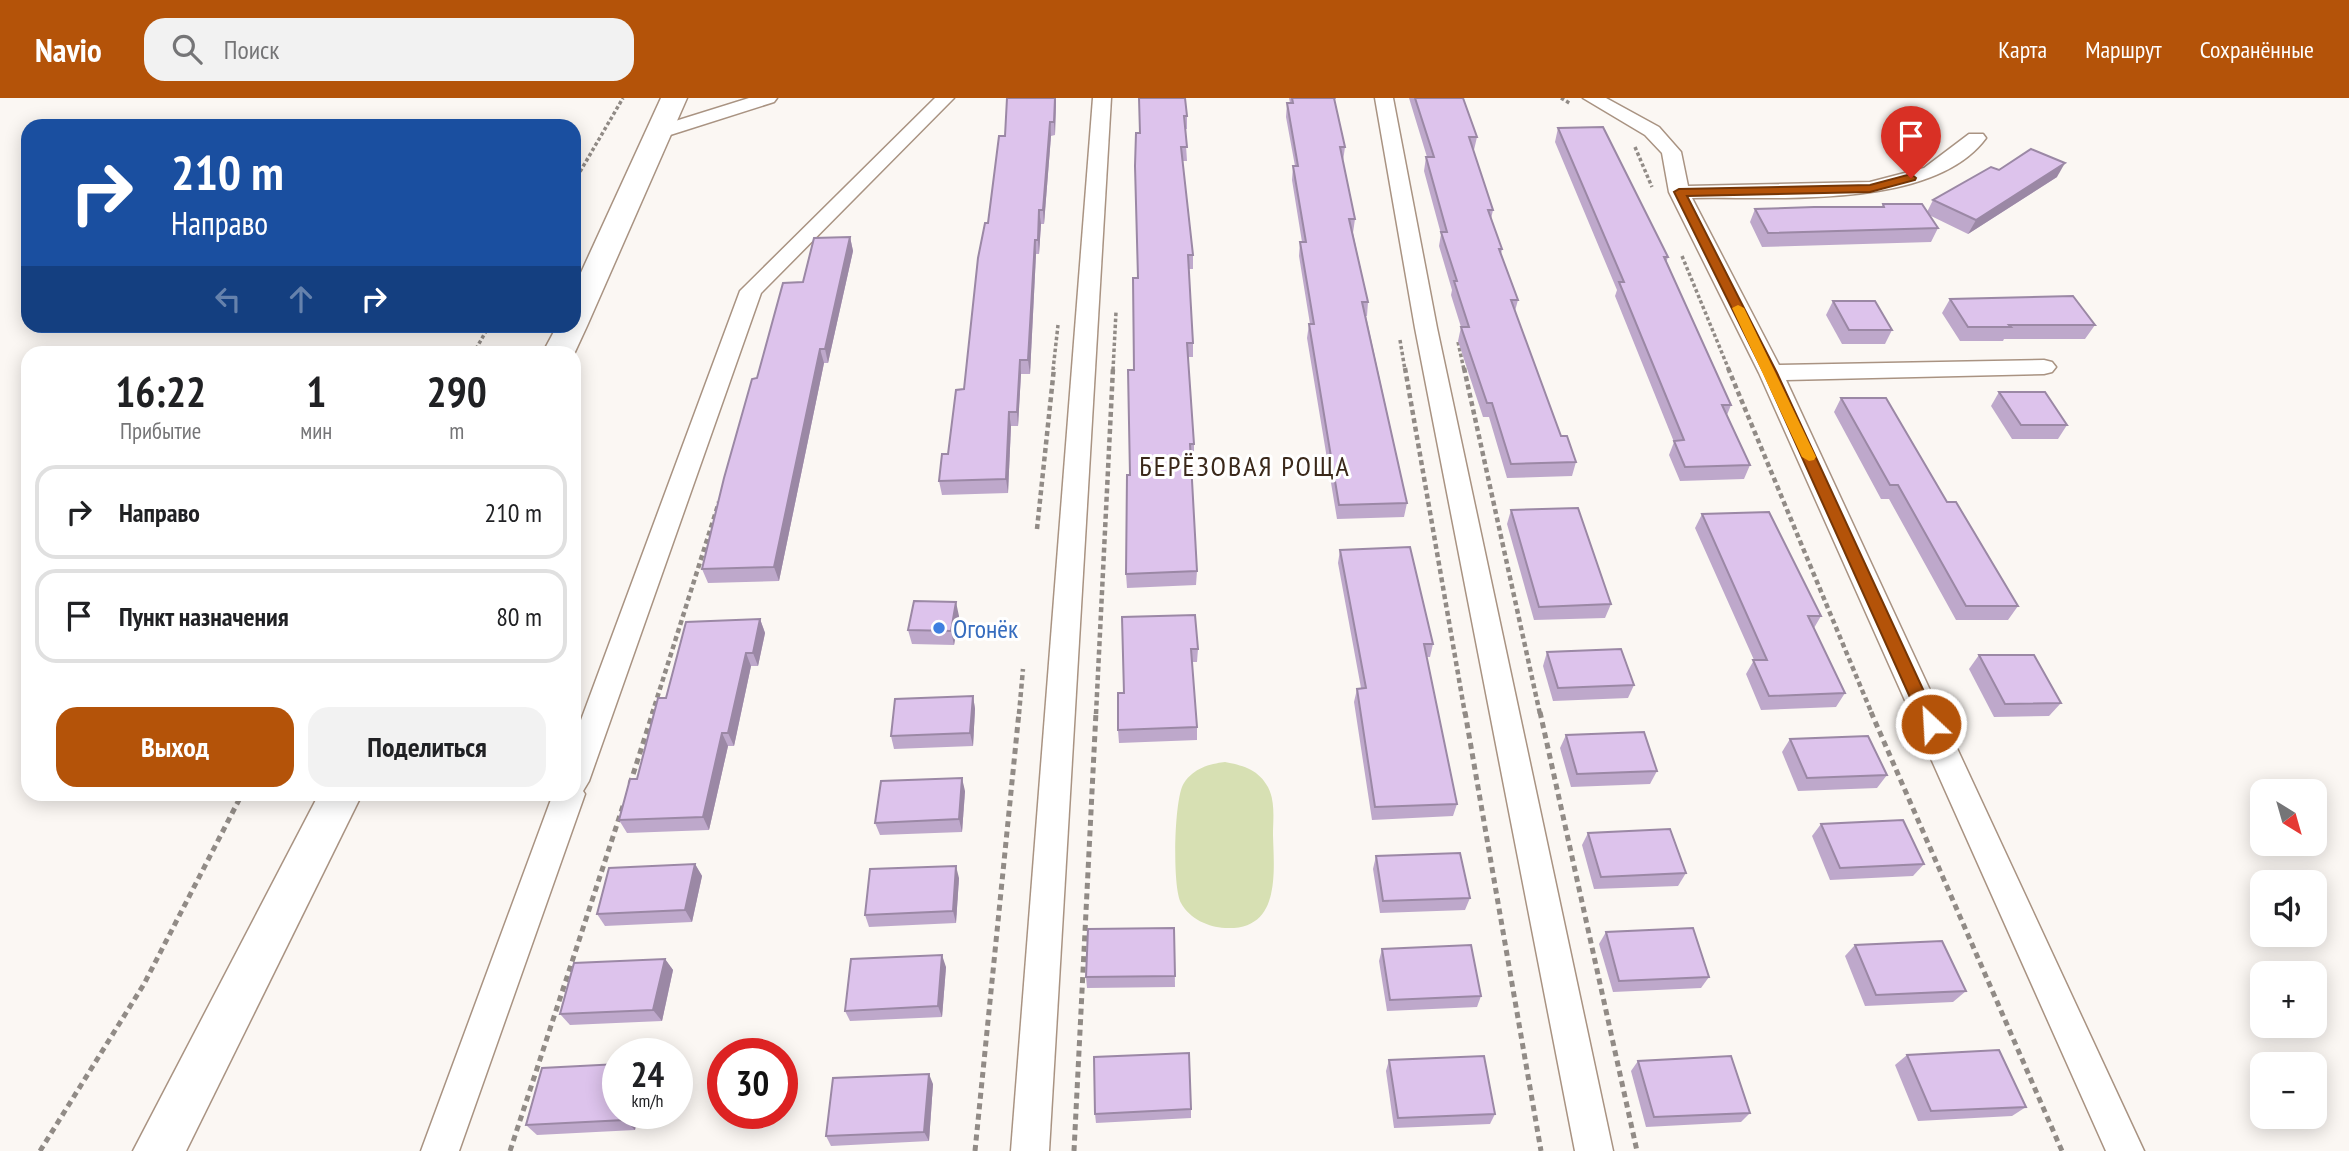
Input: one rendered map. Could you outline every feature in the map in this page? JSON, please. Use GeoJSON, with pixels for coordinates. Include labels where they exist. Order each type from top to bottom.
{"type":"FeatureCollection","features":[{"type":"Feature","properties":{"kind":"main road"},"geometry":{"type":"LineString","coordinates":[[581,305],[674,98]]}},
{"type":"Feature","properties":{"kind":"main road"},"geometry":{"type":"LineString","coordinates":[[159,1151],[337,801]]}},
{"type":"Feature","properties":{"kind":"street"},"geometry":{"type":"LineString","coordinates":[[660,132],[768,98]]}},
{"type":"Feature","properties":{"kind":"street"},"geometry":{"type":"LineString","coordinates":[[581,762],[751,291],[945,98]]}},
{"type":"Feature","properties":{"kind":"street"},"geometry":{"type":"LineString","coordinates":[[1030,1151],[1102,98]]}},
{"type":"Feature","properties":{"kind":"street"},"geometry":{"type":"LineString","coordinates":[[1384,98],[1428,341],[1594,1151]]}},
{"type":"Feature","properties":{"kind":"street"},"geometry":{"type":"LineString","coordinates":[[1582,101],[1643,125],[1665,143],[1671,152],[1666,191],[1771,373],[2125,1151]]}},
{"type":"Feature","properties":{"kind":"street"},"geometry":{"type":"LineString","coordinates":[[1666,191],[1870,188],[1931,172],[1976,138]]}},
{"type":"Feature","properties":{"kind":"street"},"geometry":{"type":"LineString","coordinates":[[1771,373],[2045,367]]}},
{"type":"Feature","properties":{"kind":"street"},"geometry":{"type":"LineString","coordinates":[[440,1151],[566,801]]}},
{"type":"Feature","properties":{"kind":"path"},"geometry":{"type":"LineString","coordinates":[[581,170],[623,98]]}},
{"type":"Feature","properties":{"kind":"path"},"geometry":{"type":"LineString","coordinates":[[1561,98],[1582,101]]}},
{"type":"Feature","properties":{"kind":"path"},"geometry":{"type":"LineString","coordinates":[[1631,138],[1666,191]]}},
{"type":"Feature","properties":{"kind":"path"},"geometry":{"type":"LineString","coordinates":[[1681,253],[1886,748],[2062,1151]]}},
{"type":"Feature","properties":{"kind":"path"},"geometry":{"type":"LineString","coordinates":[[1074,1151],[1116,299]]}},
{"type":"Feature","properties":{"kind":"path"},"geometry":{"type":"LineString","coordinates":[[1398,331],[1490,843],[1541,1151]]}},
{"type":"Feature","properties":{"kind":"path"},"geometry":{"type":"LineString","coordinates":[[1457,338],[1637,1151]]}},
{"type":"Feature","properties":{"kind":"path"},"geometry":{"type":"LineString","coordinates":[[510,1151],[721,494]]}},
{"type":"Feature","properties":{"kind":"path"},"geometry":{"type":"LineString","coordinates":[[975,1151],[1023,668]]}},
{"type":"Feature","properties":{"kind":"path"},"geometry":{"type":"LineString","coordinates":[[40,1151],[144,984],[238,801]]}},
{"type":"Feature","properties":{"kind":"green space"},"geometry":{"type":"Polygon","coordinates":[[[1225,762],[1253,771],[1269,790],[1273,809],[1274,866],[1270,897],[1265,910],[1256,920],[1243,926],[1225,928],[1200,921],[1185,909],[1178,894],[1175,862],[1178,805],[1184,783],[1202,768],[1225,762]]]}},
{"type":"Feature","properties":{"kind":"building"},"geometry":{"type":"Polygon","coordinates":[[[1007,98],[1055,98],[1054,122],[1050,122],[1043,210],[1039,210],[1038,240],[1035,240],[1028,360],[1020,360],[1017,412],[1009,412],[1006,479],[939,481],[942,454],[948,454],[956,390],[964,389],[978,258],[985,223],[988,223],[999,136],[1005,136],[1007,98]]]}},
{"type":"Feature","properties":{"kind":"building"},"geometry":{"type":"Polygon","coordinates":[[[1139,98],[1185,98],[1187,147],[1181,147],[1193,255],[1188,255],[1193,343],[1187,343],[1194,444],[1190,444],[1197,571],[1126,574],[1127,475],[1130,475],[1128,370],[1134,370],[1133,278],[1138,278],[1135,166],[1136,133],[1140,133],[1139,98]]]}},
{"type":"Feature","properties":{"kind":"building"},"geometry":{"type":"Polygon","coordinates":[[[1292,98],[1334,98],[1345,147],[1340,147],[1355,219],[1349,219],[1368,302],[1362,302],[1407,503],[1339,505],[1309,324],[1314,324],[1300,242],[1306,242],[1293,166],[1298,166],[1287,103],[1293,103],[1292,98]]]}},
{"type":"Feature","properties":{"kind":"building"},"geometry":{"type":"Polygon","coordinates":[[[1415,98],[1463,98],[1477,137],[1469,137],[1493,210],[1488,210],[1518,300],[1511,300],[1561,436],[1567,436],[1576,462],[1511,464],[1492,403],[1487,403],[1461,327],[1469,327],[1441,232],[1447,232],[1426,157],[1434,157],[1415,98]]]}},
{"type":"Feature","properties":{"kind":"building"},"geometry":{"type":"Polygon","coordinates":[[[1603,127],[1668,257],[1664,257],[1731,405],[1722,405],[1750,465],[1685,467],[1674,441],[1684,440],[1619,282],[1624,282],[1558,128],[1603,127]]]}},
{"type":"Feature","properties":{"kind":"building"},"geometry":{"type":"Polygon","coordinates":[[[2031,149],[2065,163],[1976,220],[1933,200],[1991,167],[1999,170],[2031,149]]]}},
{"type":"Feature","properties":{"kind":"building"},"geometry":{"type":"Polygon","coordinates":[[[1883,204],[1922,204],[1938,228],[1768,233],[1755,209],[1884,207],[1883,204]]]}},
{"type":"Feature","properties":{"kind":"building"},"geometry":{"type":"Polygon","coordinates":[[[850,237],[825,349],[820,349],[774,567],[702,569],[752,379],[757,378],[783,283],[803,282],[814,238],[850,237]]]}},
{"type":"Feature","properties":{"kind":"building"},"geometry":{"type":"Polygon","coordinates":[[[2073,296],[2095,325],[1968,327],[1950,299],[2073,296]]]}},
{"type":"Feature","properties":{"kind":"building"},"geometry":{"type":"Polygon","coordinates":[[[1833,301],[1875,301],[1892,330],[1849,330],[1833,301]]]}},
{"type":"Feature","properties":{"kind":"building"},"geometry":{"type":"Polygon","coordinates":[[[1999,392],[2045,392],[2067,425],[2021,425],[1999,392]]]}},
{"type":"Feature","properties":{"kind":"building"},"geometry":{"type":"Polygon","coordinates":[[[1841,398],[1886,398],[1947,502],[1956,502],[2018,606],[1966,606],[1898,485],[1890,485],[1841,398]]]}},
{"type":"Feature","properties":{"kind":"building"},"geometry":{"type":"Polygon","coordinates":[[[1578,508],[1611,604],[1539,607],[1511,510],[1578,508]]]}},
{"type":"Feature","properties":{"kind":"building"},"geometry":{"type":"Polygon","coordinates":[[[1769,512],[1821,616],[1808,616],[1845,693],[1769,696],[1753,660],[1767,660],[1702,514],[1769,512]]]}},
{"type":"Feature","properties":{"kind":"building"},"geometry":{"type":"Polygon","coordinates":[[[1410,547],[1433,644],[1424,644],[1457,804],[1375,807],[1357,689],[1366,688],[1340,550],[1410,547]]]}},
{"type":"Feature","properties":{"kind":"building"},"geometry":{"type":"Polygon","coordinates":[[[914,601],[956,602],[951,631],[908,630],[914,601]]]}},
{"type":"Feature","properties":{"kind":"building"},"geometry":{"type":"Polygon","coordinates":[[[1195,615],[1198,649],[1191,649],[1197,727],[1118,730],[1118,693],[1124,693],[1122,617],[1195,615]]]}},
{"type":"Feature","properties":{"kind":"building"},"geometry":{"type":"Polygon","coordinates":[[[760,619],[753,653],[746,653],[728,733],[722,733],[703,817],[619,820],[630,779],[637,779],[658,698],[666,698],[686,622],[760,619]]]}},
{"type":"Feature","properties":{"kind":"building"},"geometry":{"type":"Polygon","coordinates":[[[1621,649],[1634,685],[1558,688],[1547,652],[1621,649]]]}},
{"type":"Feature","properties":{"kind":"building"},"geometry":{"type":"Polygon","coordinates":[[[1979,655],[2034,655],[2061,703],[2005,704],[1979,655]]]}},
{"type":"Feature","properties":{"kind":"building"},"geometry":{"type":"Polygon","coordinates":[[[973,696],[970,733],[891,736],[895,699],[973,696]]]}},
{"type":"Feature","properties":{"kind":"building"},"geometry":{"type":"Polygon","coordinates":[[[1644,732],[1657,771],[1577,774],[1566,735],[1644,732]]]}},
{"type":"Feature","properties":{"kind":"building"},"geometry":{"type":"Polygon","coordinates":[[[1868,736],[1887,775],[1807,778],[1790,739],[1868,736]]]}},
{"type":"Feature","properties":{"kind":"building"},"geometry":{"type":"Polygon","coordinates":[[[962,778],[959,819],[875,823],[881,781],[962,778]]]}},
{"type":"Feature","properties":{"kind":"building"},"geometry":{"type":"Polygon","coordinates":[[[1903,820],[1924,864],[1840,868],[1821,824],[1903,820]]]}},
{"type":"Feature","properties":{"kind":"building"},"geometry":{"type":"Polygon","coordinates":[[[1670,829],[1686,873],[1601,877],[1588,833],[1670,829]]]}},
{"type":"Feature","properties":{"kind":"building"},"geometry":{"type":"Polygon","coordinates":[[[1460,853],[1470,898],[1383,901],[1376,856],[1460,853]]]}},
{"type":"Feature","properties":{"kind":"building"},"geometry":{"type":"Polygon","coordinates":[[[695,864],[685,910],[597,914],[609,868],[695,864]]]}},
{"type":"Feature","properties":{"kind":"building"},"geometry":{"type":"Polygon","coordinates":[[[956,866],[953,911],[865,915],[870,869],[956,866]]]}},
{"type":"Feature","properties":{"kind":"building"},"geometry":{"type":"Polygon","coordinates":[[[1174,928],[1175,976],[1086,977],[1088,929],[1174,928]]]}},
{"type":"Feature","properties":{"kind":"building"},"geometry":{"type":"Polygon","coordinates":[[[1693,928],[1709,977],[1619,981],[1606,932],[1693,928]]]}},
{"type":"Feature","properties":{"kind":"building"},"geometry":{"type":"Polygon","coordinates":[[[1942,941],[1966,991],[1876,995],[1855,945],[1942,941]]]}},
{"type":"Feature","properties":{"kind":"building"},"geometry":{"type":"Polygon","coordinates":[[[1471,945],[1481,996],[1390,1000],[1382,949],[1471,945]]]}},
{"type":"Feature","properties":{"kind":"building"},"geometry":{"type":"Polygon","coordinates":[[[942,955],[938,1006],[845,1011],[851,959],[942,955]]]}},
{"type":"Feature","properties":{"kind":"building"},"geometry":{"type":"Polygon","coordinates":[[[665,959],[653,1010],[560,1014],[574,963],[665,959]]]}},
{"type":"Feature","properties":{"kind":"building"},"geometry":{"type":"Polygon","coordinates":[[[1999,1050],[2026,1107],[1931,1111],[1907,1055],[1999,1050]]]}},
{"type":"Feature","properties":{"kind":"building"},"geometry":{"type":"Polygon","coordinates":[[[1189,1053],[1191,1109],[1095,1114],[1094,1057],[1189,1053]]]}},
{"type":"Feature","properties":{"kind":"building"},"geometry":{"type":"Polygon","coordinates":[[[1484,1056],[1495,1114],[1398,1118],[1389,1060],[1484,1056]]]}},
{"type":"Feature","properties":{"kind":"building"},"geometry":{"type":"Polygon","coordinates":[[[1731,1056],[1750,1113],[1654,1117],[1638,1061],[1731,1056]]]}},
{"type":"Feature","properties":{"kind":"building"},"geometry":{"type":"Polygon","coordinates":[[[602,1065],[602,1121],[526,1125],[542,1068],[602,1065]]]}},
{"type":"Feature","properties":{"kind":"building"},"geometry":{"type":"Polygon","coordinates":[[[929,1074],[924,1132],[826,1136],[833,1078],[929,1074]]]}},
{"type":"Feature","properties":{"kind":"slow traffic"},"geometry":{"type":"LineString","coordinates":[[1738,308],[1809,457]]}},
{"type":"Feature","properties":{"kind":"place","name":"Огонёк"},"geometry":{"type":"Point","coordinates":[939,628]}},
{"type":"Feature","properties":{"kind":"district","name":"БЕРЁЗОВАЯ РОЩА"},"geometry":{"type":"Point","coordinates":[1245,465]}},
{"type":"Feature","properties":{"kind":"route"},"geometry":{"type":"LineString","coordinates":[[1911,178],[1870,188],[1679,192],[1771,373],[1931,724]]}}]}
